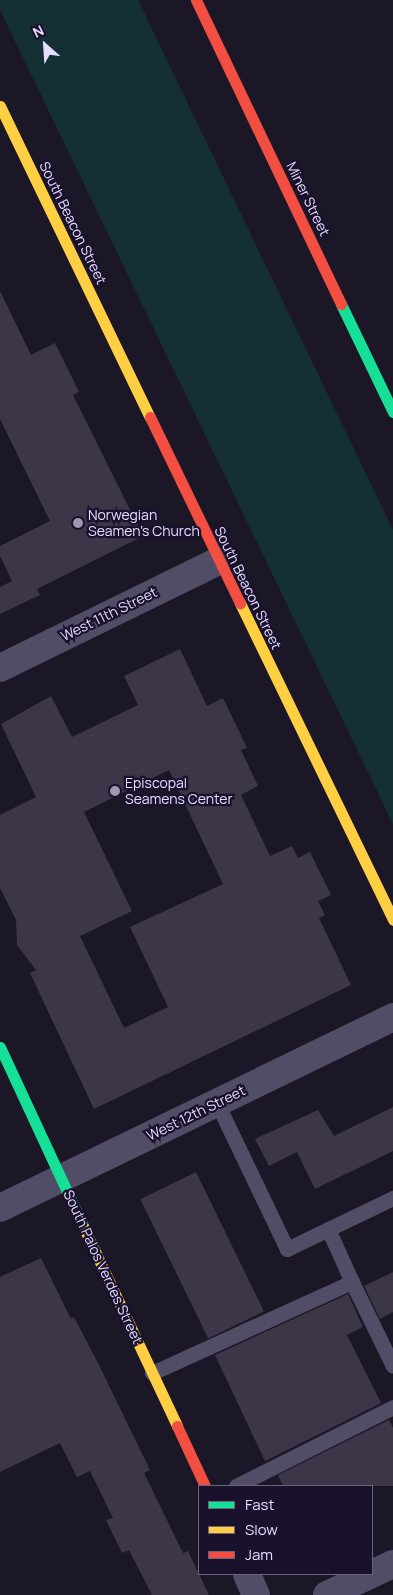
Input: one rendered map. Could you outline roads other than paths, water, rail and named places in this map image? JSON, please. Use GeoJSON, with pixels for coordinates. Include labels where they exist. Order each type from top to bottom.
{"type":"FeatureCollection","features":[{"type":"Feature","properties":{"kind":"street","name":"Miner Street"},"geometry":{"type":"LineString","coordinates":[[196,0],[393,412]]}},
{"type":"Feature","properties":{"kind":"street","name":"South Beacon Street"},"geometry":{"type":"LineString","coordinates":[[3,119],[393,920]]}},
{"type":"Feature","properties":{"kind":"street","name":"West 11th Street"},"geometry":{"type":"LineString","coordinates":[[0,668],[218,561]]}},
{"type":"Feature","properties":{"kind":"street","name":"West 12th Street"},"geometry":{"type":"LineString","coordinates":[[0,1208],[393,1017]]}},
{"type":"Feature","properties":{"kind":"street","name":"South Palos Verdes Street"},"geometry":{"type":"LineString","coordinates":[[0,1047],[206,1485]]}},
{"type":"Feature","properties":{"kind":"street"},"geometry":{"type":"LineString","coordinates":[[373,1573],[393,1564]]}},
{"type":"Feature","properties":{"kind":"street"},"geometry":{"type":"LineString","coordinates":[[246,1575],[256,1595]]}},
{"type":"Feature","properties":{"kind":"street"},"geometry":{"type":"LineString","coordinates":[[327,1595],[370,1575]]}},
{"type":"Feature","properties":{"kind":"lane"},"geometry":{"type":"LineString","coordinates":[[217,1103],[288,1249],[393,1198]]}},
{"type":"Feature","properties":{"kind":"lane"},"geometry":{"type":"LineString","coordinates":[[328,1229],[393,1366]]}},
{"type":"Feature","properties":{"kind":"lane"},"geometry":{"type":"LineString","coordinates":[[152,1373],[352,1282]]}},
{"type":"Feature","properties":{"kind":"lane"},"geometry":{"type":"LineString","coordinates":[[238,1485],[393,1407]]}},
{"type":"Feature","properties":{"kind":"place","name":"Norwegian Seamen's Church"},"geometry":{"type":"Point","coordinates":[78,523]}},
{"type":"Feature","properties":{"kind":"place","name":"Episcopal Seamens Center"},"geometry":{"type":"Point","coordinates":[115,791]}}]}
